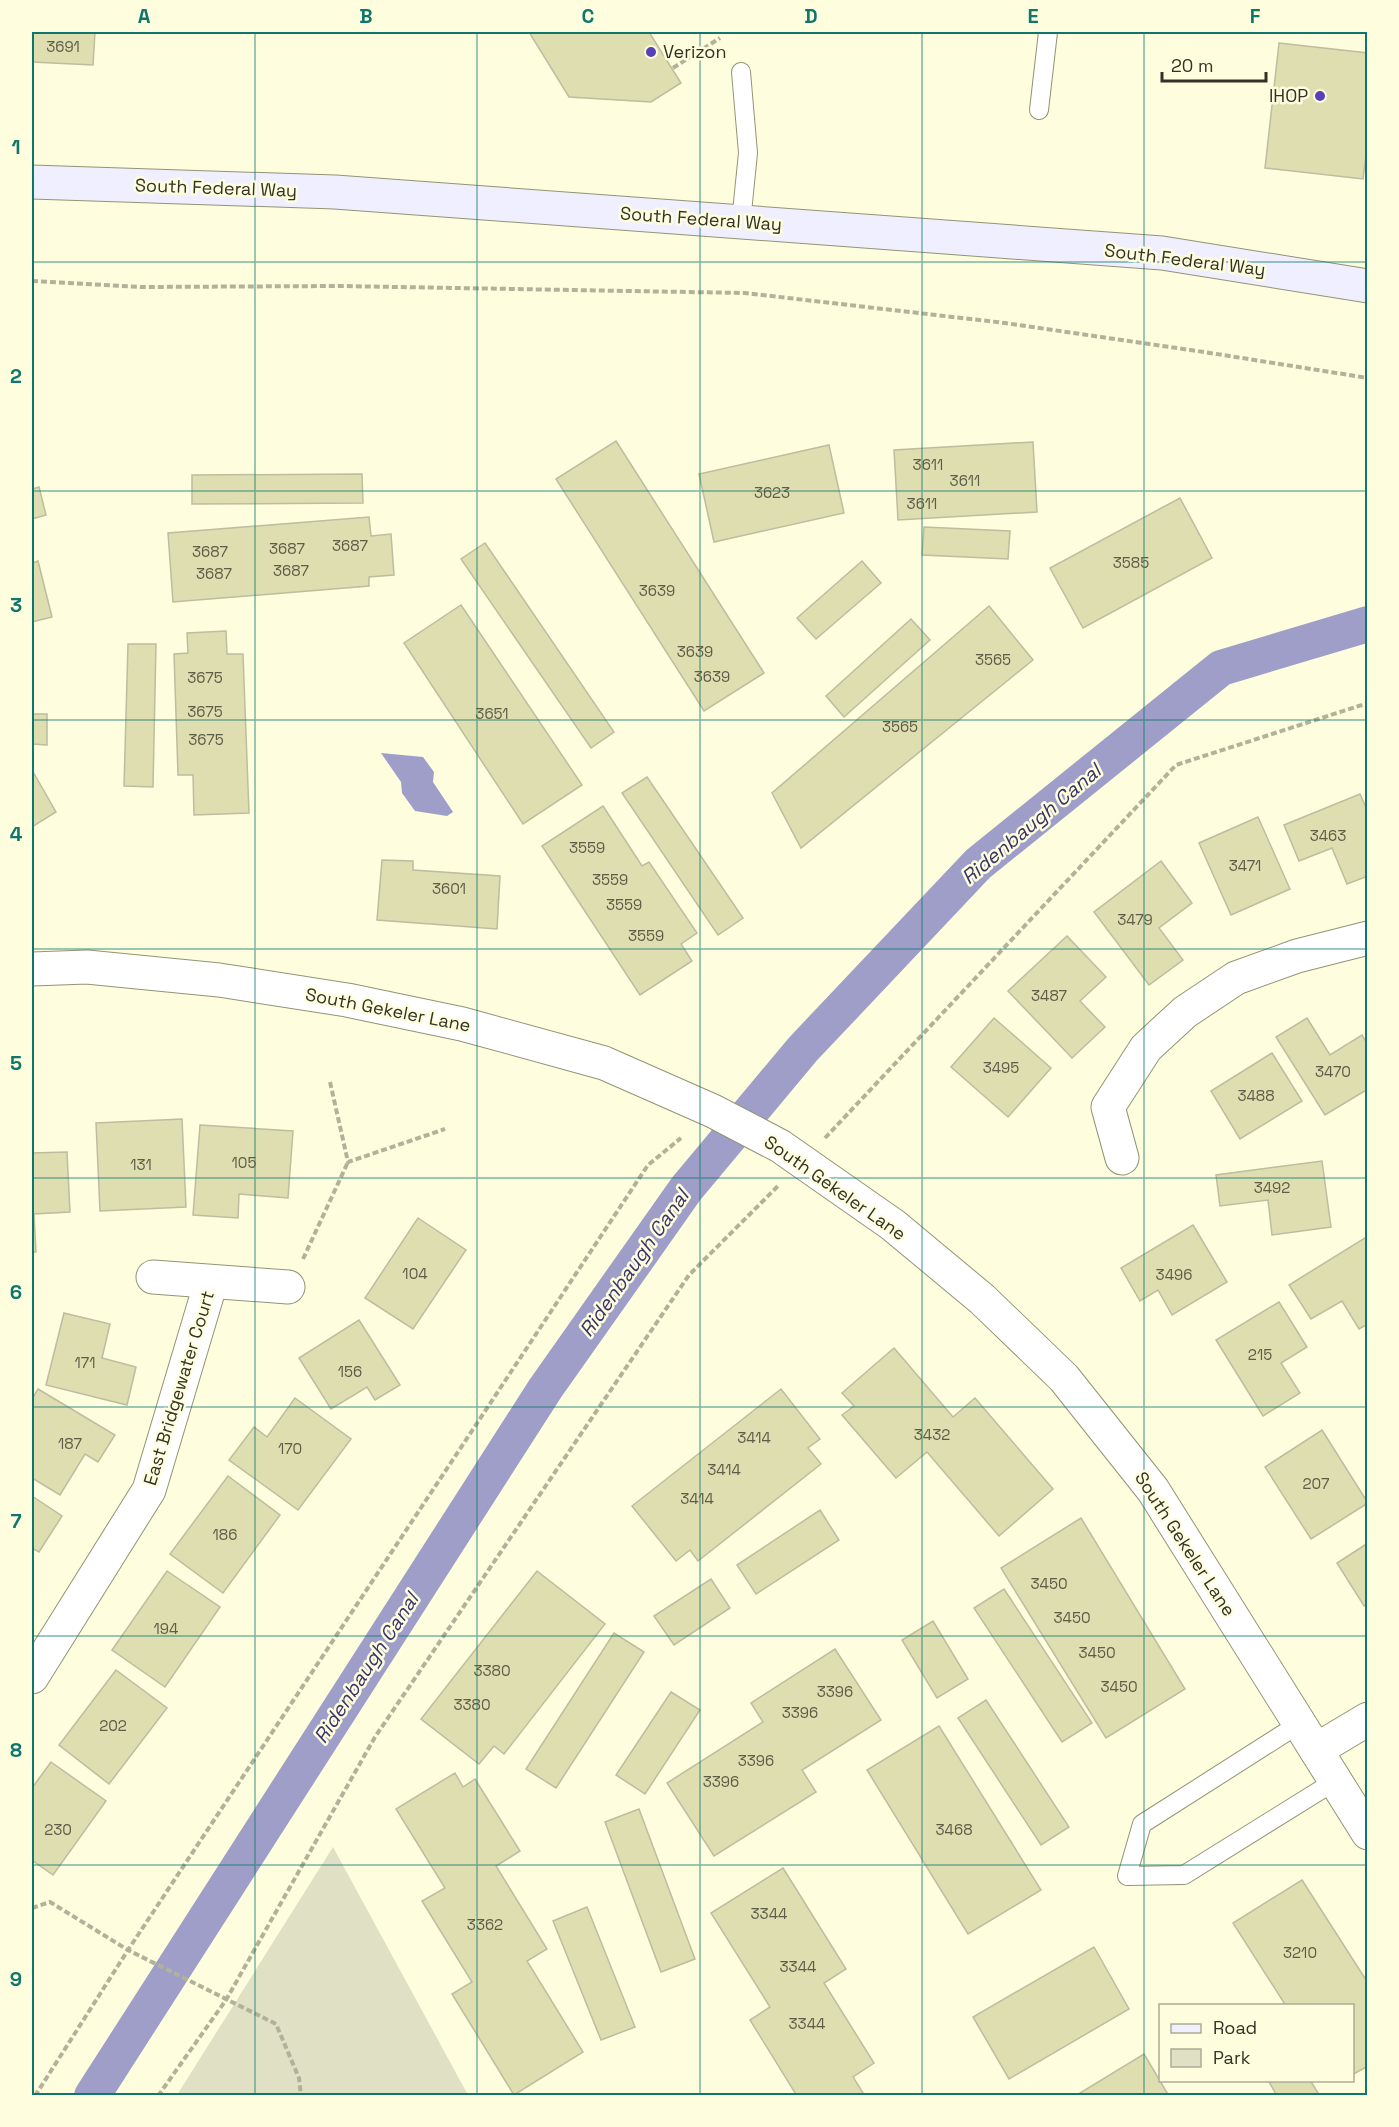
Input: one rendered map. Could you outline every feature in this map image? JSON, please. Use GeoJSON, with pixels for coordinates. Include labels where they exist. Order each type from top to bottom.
{"type":"FeatureCollection","features":[{"type":"Feature","properties":{"kind":"main road","name":"South Federal Way"},"geometry":{"type":"LineString","coordinates":[[32,182],[335,192],[1162,253],[1368,286]]}},
{"type":"Feature","properties":{"kind":"street"},"geometry":{"type":"LineString","coordinates":[[1122,1158],[1108,1107],[1146,1048],[1177,1019],[1236,978],[1297,956],[1368,938]]}},
{"type":"Feature","properties":{"kind":"street","name":"South Gekeler Lane"},"geometry":{"type":"LineString","coordinates":[[32,969],[87,967],[219,980],[347,1000],[462,1024],[604,1063],[713,1112],[791,1154],[893,1225],[982,1299],[1064,1378],[1153,1490],[1368,1833]]}},
{"type":"Feature","properties":{"kind":"street","name":"East Bridgewater Court"},"geometry":{"type":"LineString","coordinates":[[153,1277],[211,1282],[295,1275]]}},
{"type":"Feature","properties":{"kind":"street","name":"East Bridgewater Court"},"geometry":{"type":"LineString","coordinates":[[32,1677],[149,1490],[211,1282]]}},
{"type":"Feature","properties":{"kind":"street"},"geometry":{"type":"LineString","coordinates":[[1308,1737],[1368,1719]]}},
{"type":"Feature","properties":{"kind":"lane"},"geometry":{"type":"LineString","coordinates":[[1039,111],[1048,32]]}},
{"type":"Feature","properties":{"kind":"lane"},"geometry":{"type":"LineString","coordinates":[[741,72],[748,153],[741,222]]}},
{"type":"Feature","properties":{"kind":"lane"},"geometry":{"type":"LineString","coordinates":[[1308,1737],[1142,1824],[1126,1876],[1185,1875],[1335,1781]]}},
{"type":"Feature","properties":{"kind":"path"},"geometry":{"type":"LineString","coordinates":[[673,68],[720,38]]}},
{"type":"Feature","properties":{"kind":"path"},"geometry":{"type":"LineString","coordinates":[[32,281],[141,287],[340,286],[745,293],[1005,323],[1204,351],[1368,378]]}},
{"type":"Feature","properties":{"kind":"path"},"geometry":{"type":"LineString","coordinates":[[158,2096],[226,2000],[375,1737],[689,1275],[791,1154],[1176,765],[1368,703]]}},
{"type":"Feature","properties":{"kind":"path"},"geometry":{"type":"LineString","coordinates":[[295,1275],[348,1162],[330,1082]]}},
{"type":"Feature","properties":{"kind":"path"},"geometry":{"type":"LineString","coordinates":[[348,1162],[445,1128]]}},
{"type":"Feature","properties":{"kind":"path"},"geometry":{"type":"LineString","coordinates":[[35,2096],[128,1950],[648,1165],[681,1138]]}},
{"type":"Feature","properties":{"kind":"path"},"geometry":{"type":"LineString","coordinates":[[32,1908],[50,1902],[128,1950],[276,2024],[299,2078],[301,2096]]}},
{"type":"Feature","properties":{"kind":"green space"},"geometry":{"type":"Polygon","coordinates":[[[333,1847],[468,2095],[177,2095],[333,1847]]]}},
{"type":"Feature","properties":{"kind":"water"},"geometry":{"type":"Polygon","coordinates":[[[381,753],[423,757],[434,772],[433,782],[453,812],[447,816],[415,811],[402,793],[401,782],[381,753]]]}},
{"type":"Feature","properties":{"kind":"building"},"geometry":{"type":"Polygon","coordinates":[[[32,32],[95,32],[93,65],[32,62],[32,32]]]}},
{"type":"Feature","properties":{"kind":"building"},"geometry":{"type":"Polygon","coordinates":[[[529,32],[649,32],[681,83],[651,102],[569,97],[529,32]]]}},
{"type":"Feature","properties":{"kind":"building","name":"IHOP"},"geometry":{"type":"Polygon","coordinates":[[[1279,43],[1368,53],[1368,140],[1363,179],[1265,168],[1279,43]]]}},
{"type":"Feature","properties":{"kind":"building"},"geometry":{"type":"Polygon","coordinates":[[[616,441],[764,673],[704,711],[556,479],[616,441]]]}},
{"type":"Feature","properties":{"kind":"building"},"geometry":{"type":"Polygon","coordinates":[[[1033,442],[1037,512],[898,520],[894,450],[1033,442]]]}},
{"type":"Feature","properties":{"kind":"building"},"geometry":{"type":"Polygon","coordinates":[[[829,445],[844,513],[714,542],[699,474],[829,445]]]}},
{"type":"Feature","properties":{"kind":"building"},"geometry":{"type":"Polygon","coordinates":[[[362,474],[363,503],[192,504],[192,475],[362,474]]]}},
{"type":"Feature","properties":{"kind":"building"},"geometry":{"type":"Polygon","coordinates":[[[39,487],[46,515],[32,519],[32,489],[39,487]]]}},
{"type":"Feature","properties":{"kind":"building"},"geometry":{"type":"Polygon","coordinates":[[[1180,498],[1212,558],[1083,628],[1050,568],[1180,498]]]}},
{"type":"Feature","properties":{"kind":"building"},"geometry":{"type":"Polygon","coordinates":[[[369,517],[371,536],[391,534],[394,575],[369,577],[369,586],[173,602],[168,533],[369,517]]]}},
{"type":"Feature","properties":{"kind":"building"},"geometry":{"type":"Polygon","coordinates":[[[924,527],[1010,531],[1008,559],[922,555],[924,527]]]}},
{"type":"Feature","properties":{"kind":"building"},"geometry":{"type":"Polygon","coordinates":[[[485,543],[614,732],[591,748],[461,559],[485,543]]]}},
{"type":"Feature","properties":{"kind":"building"},"geometry":{"type":"Polygon","coordinates":[[[38,561],[52,617],[32,622],[32,563],[38,561]]]}},
{"type":"Feature","properties":{"kind":"building"},"geometry":{"type":"Polygon","coordinates":[[[862,561],[881,583],[816,639],[797,618],[862,561]]]}},
{"type":"Feature","properties":{"kind":"building"},"geometry":{"type":"Polygon","coordinates":[[[461,605],[582,785],[523,824],[404,643],[461,605]]]}},
{"type":"Feature","properties":{"kind":"building"},"geometry":{"type":"Polygon","coordinates":[[[989,606],[1033,660],[801,848],[772,793],[989,606]]]}},
{"type":"Feature","properties":{"kind":"building"},"geometry":{"type":"Polygon","coordinates":[[[911,619],[930,640],[844,717],[826,696],[911,619]]]}},
{"type":"Feature","properties":{"kind":"building"},"geometry":{"type":"Polygon","coordinates":[[[226,631],[227,654],[243,654],[249,813],[194,815],[193,775],[178,775],[174,654],[188,653],[187,633],[226,631]]]}},
{"type":"Feature","properties":{"kind":"building"},"geometry":{"type":"Polygon","coordinates":[[[128,644],[156,644],[153,787],[124,786],[128,644]]]}},
{"type":"Feature","properties":{"kind":"building"},"geometry":{"type":"Polygon","coordinates":[[[32,714],[47,714],[47,745],[32,744],[32,714]]]}},
{"type":"Feature","properties":{"kind":"building"},"geometry":{"type":"Polygon","coordinates":[[[32,770],[56,812],[32,827],[32,770]]]}},
{"type":"Feature","properties":{"kind":"building"},"geometry":{"type":"Polygon","coordinates":[[[647,777],[743,918],[718,935],[622,793],[647,777]]]}},
{"type":"Feature","properties":{"kind":"building"},"geometry":{"type":"Polygon","coordinates":[[[1360,794],[1368,812],[1368,876],[1347,884],[1332,848],[1299,861],[1284,825],[1360,794]]]}},
{"type":"Feature","properties":{"kind":"building"},"geometry":{"type":"Polygon","coordinates":[[[603,806],[642,866],[649,862],[697,933],[681,944],[692,961],[640,995],[542,846],[603,806]]]}},
{"type":"Feature","properties":{"kind":"building"},"geometry":{"type":"Polygon","coordinates":[[[1258,817],[1290,889],[1231,915],[1199,843],[1258,817]]]}},
{"type":"Feature","properties":{"kind":"building"},"geometry":{"type":"Polygon","coordinates":[[[382,860],[413,861],[413,870],[500,876],[497,929],[377,920],[382,860]]]}},
{"type":"Feature","properties":{"kind":"building"},"geometry":{"type":"Polygon","coordinates":[[[1161,861],[1192,903],[1159,928],[1183,960],[1149,985],[1094,912],[1161,861]]]}},
{"type":"Feature","properties":{"kind":"building"},"geometry":{"type":"Polygon","coordinates":[[[1067,936],[1106,977],[1080,1001],[1105,1027],[1072,1058],[1008,991],[1067,936]]]}},
{"type":"Feature","properties":{"kind":"building"},"geometry":{"type":"Polygon","coordinates":[[[994,1018],[1051,1068],[1008,1117],[951,1067],[994,1018]]]}},
{"type":"Feature","properties":{"kind":"building"},"geometry":{"type":"Polygon","coordinates":[[[1307,1018],[1330,1055],[1362,1035],[1368,1045],[1368,1089],[1325,1115],[1276,1037],[1307,1018]]]}},
{"type":"Feature","properties":{"kind":"building"},"geometry":{"type":"Polygon","coordinates":[[[1272,1053],[1302,1101],[1240,1139],[1211,1091],[1272,1053]]]}},
{"type":"Feature","properties":{"kind":"building"},"geometry":{"type":"Polygon","coordinates":[[[182,1119],[186,1207],[100,1211],[96,1123],[182,1119]]]}},
{"type":"Feature","properties":{"kind":"building"},"geometry":{"type":"Polygon","coordinates":[[[200,1125],[293,1131],[288,1198],[239,1194],[238,1218],[193,1215],[200,1125]]]}},
{"type":"Feature","properties":{"kind":"building"},"geometry":{"type":"Polygon","coordinates":[[[67,1152],[70,1212],[34,1214],[36,1252],[32,1252],[32,1153],[67,1152]]]}},
{"type":"Feature","properties":{"kind":"building"},"geometry":{"type":"Polygon","coordinates":[[[1322,1161],[1331,1227],[1272,1235],[1268,1200],[1220,1206],[1216,1175],[1322,1161]]]}},
{"type":"Feature","properties":{"kind":"building"},"geometry":{"type":"Polygon","coordinates":[[[418,1218],[466,1250],[413,1329],[365,1298],[418,1218]]]}},
{"type":"Feature","properties":{"kind":"building"},"geometry":{"type":"Polygon","coordinates":[[[1193,1225],[1227,1282],[1172,1315],[1158,1290],[1140,1301],[1121,1268],[1193,1225]]]}},
{"type":"Feature","properties":{"kind":"building"},"geometry":{"type":"Polygon","coordinates":[[[1368,1236],[1368,1324],[1359,1329],[1342,1301],[1311,1319],[1289,1285],[1368,1236]]]}},
{"type":"Feature","properties":{"kind":"building"},"geometry":{"type":"Polygon","coordinates":[[[1279,1302],[1307,1347],[1281,1363],[1300,1393],[1263,1416],[1216,1340],[1279,1302]]]}},
{"type":"Feature","properties":{"kind":"building"},"geometry":{"type":"Polygon","coordinates":[[[64,1313],[110,1324],[102,1358],[136,1367],[127,1405],[46,1385],[64,1313]]]}},
{"type":"Feature","properties":{"kind":"building"},"geometry":{"type":"Polygon","coordinates":[[[359,1320],[400,1385],[375,1400],[367,1387],[331,1409],[299,1358],[359,1320]]]}},
{"type":"Feature","properties":{"kind":"building"},"geometry":{"type":"Polygon","coordinates":[[[894,1348],[953,1417],[975,1398],[1053,1489],[999,1536],[927,1452],[896,1478],[842,1415],[854,1406],[842,1393],[894,1348]]]}},
{"type":"Feature","properties":{"kind":"building"},"geometry":{"type":"Polygon","coordinates":[[[38,1389],[115,1435],[98,1462],[85,1454],[60,1495],[32,1478],[32,1399],[38,1389]]]}},
{"type":"Feature","properties":{"kind":"building"},"geometry":{"type":"Polygon","coordinates":[[[781,1389],[820,1439],[808,1448],[821,1464],[698,1561],[690,1550],[676,1561],[632,1506],[781,1389]]]}},
{"type":"Feature","properties":{"kind":"building"},"geometry":{"type":"Polygon","coordinates":[[[295,1398],[351,1439],[298,1510],[229,1460],[254,1427],[267,1437],[295,1398]]]}},
{"type":"Feature","properties":{"kind":"building"},"geometry":{"type":"Polygon","coordinates":[[[1322,1430],[1368,1503],[1311,1539],[1265,1467],[1322,1430]]]}},
{"type":"Feature","properties":{"kind":"building"},"geometry":{"type":"Polygon","coordinates":[[[228,1476],[280,1515],[223,1593],[170,1554],[228,1476]]]}},
{"type":"Feature","properties":{"kind":"building"},"geometry":{"type":"Polygon","coordinates":[[[32,1496],[62,1516],[39,1552],[32,1548],[32,1496]]]}},
{"type":"Feature","properties":{"kind":"building"},"geometry":{"type":"Polygon","coordinates":[[[820,1510],[839,1540],[756,1594],[737,1565],[820,1510]]]}},
{"type":"Feature","properties":{"kind":"building"},"geometry":{"type":"Polygon","coordinates":[[[1081,1518],[1185,1689],[1106,1738],[1001,1568],[1081,1518]]]}},
{"type":"Feature","properties":{"kind":"building"},"geometry":{"type":"Polygon","coordinates":[[[1368,1543],[1368,1603],[1364,1606],[1337,1563],[1368,1543]]]}},
{"type":"Feature","properties":{"kind":"building"},"geometry":{"type":"Polygon","coordinates":[[[167,1571],[220,1607],[165,1687],[112,1650],[167,1571]]]}},
{"type":"Feature","properties":{"kind":"building"},"geometry":{"type":"Polygon","coordinates":[[[537,1571],[605,1624],[504,1754],[494,1746],[479,1764],[421,1719],[537,1571]]]}},
{"type":"Feature","properties":{"kind":"building"},"geometry":{"type":"Polygon","coordinates":[[[711,1579],[730,1608],[674,1645],[654,1616],[711,1579]]]}},
{"type":"Feature","properties":{"kind":"building"},"geometry":{"type":"Polygon","coordinates":[[[1004,1589],[1092,1723],[1062,1742],[974,1608],[1004,1589]]]}},
{"type":"Feature","properties":{"kind":"building"},"geometry":{"type":"Polygon","coordinates":[[[933,1621],[968,1679],[937,1698],[902,1640],[933,1621]]]}},
{"type":"Feature","properties":{"kind":"building"},"geometry":{"type":"Polygon","coordinates":[[[614,1633],[644,1652],[556,1788],[526,1769],[614,1633]]]}},
{"type":"Feature","properties":{"kind":"building"},"geometry":{"type":"Polygon","coordinates":[[[835,1649],[881,1720],[802,1770],[816,1792],[714,1856],[667,1783],[763,1722],[751,1703],[835,1649]]]}},
{"type":"Feature","properties":{"kind":"building"},"geometry":{"type":"Polygon","coordinates":[[[116,1670],[167,1708],[109,1784],[59,1745],[116,1670]]]}},
{"type":"Feature","properties":{"kind":"building"},"geometry":{"type":"Polygon","coordinates":[[[671,1692],[700,1710],[645,1794],[616,1775],[671,1692]]]}},
{"type":"Feature","properties":{"kind":"building"},"geometry":{"type":"Polygon","coordinates":[[[986,1700],[1069,1827],[1041,1845],[958,1718],[986,1700]]]}},
{"type":"Feature","properties":{"kind":"building"},"geometry":{"type":"Polygon","coordinates":[[[939,1726],[1041,1890],[968,1934],[867,1770],[939,1726]]]}},
{"type":"Feature","properties":{"kind":"building"},"geometry":{"type":"Polygon","coordinates":[[[51,1762],[106,1801],[53,1875],[32,1860],[32,1788],[51,1762]]]}},
{"type":"Feature","properties":{"kind":"building"},"geometry":{"type":"Polygon","coordinates":[[[455,1773],[463,1787],[475,1779],[520,1851],[496,1866],[547,1949],[527,1961],[583,2052],[514,2095],[452,1994],[472,1982],[422,1901],[445,1888],[396,1809],[455,1773]]]}},
{"type":"Feature","properties":{"kind":"building"},"geometry":{"type":"Polygon","coordinates":[[[639,1809],[695,1959],[661,1972],[605,1822],[639,1809]]]}},
{"type":"Feature","properties":{"kind":"building"},"geometry":{"type":"Polygon","coordinates":[[[783,1868],[846,1969],[824,1983],[874,2063],[853,2077],[865,2096],[797,2096],[750,2020],[770,2007],[711,1913],[783,1868]]]}},
{"type":"Feature","properties":{"kind":"building"},"geometry":{"type":"Polygon","coordinates":[[[1302,1880],[1368,1983],[1368,2066],[1354,2074],[1354,2004],[1285,2004],[1233,1923],[1302,1880]]]}},
{"type":"Feature","properties":{"kind":"building"},"geometry":{"type":"Polygon","coordinates":[[[587,1907],[635,2027],[601,2040],[553,1921],[587,1907]]]}},
{"type":"Feature","properties":{"kind":"building"},"geometry":{"type":"Polygon","coordinates":[[[1094,1947],[1129,2009],[1009,2079],[973,2017],[1094,1947]]]}},
{"type":"Feature","properties":{"kind":"building"},"geometry":{"type":"Polygon","coordinates":[[[1144,2054],[1169,2096],[1075,2096],[1144,2054]]]}},
{"type":"Feature","properties":{"kind":"building"},"geometry":{"type":"Polygon","coordinates":[[[1269,2082],[1311,2082],[1320,2096],[1277,2096],[1269,2082]]]}},
{"type":"Feature","properties":{"kind":"waterway","name":"Ridenbaugh Canal"},"geometry":{"type":"LineString","coordinates":[[92,2096],[545,1389],[686,1189],[803,1049],[978,864],[1221,668],[1368,624]]}},
{"type":"Feature","properties":{"kind":"place","name":"Verizon"},"geometry":{"type":"Point","coordinates":[651,52]}},
{"type":"Feature","properties":{"kind":"place","name":"IHOP"},"geometry":{"type":"Point","coordinates":[1320,96]}}]}
